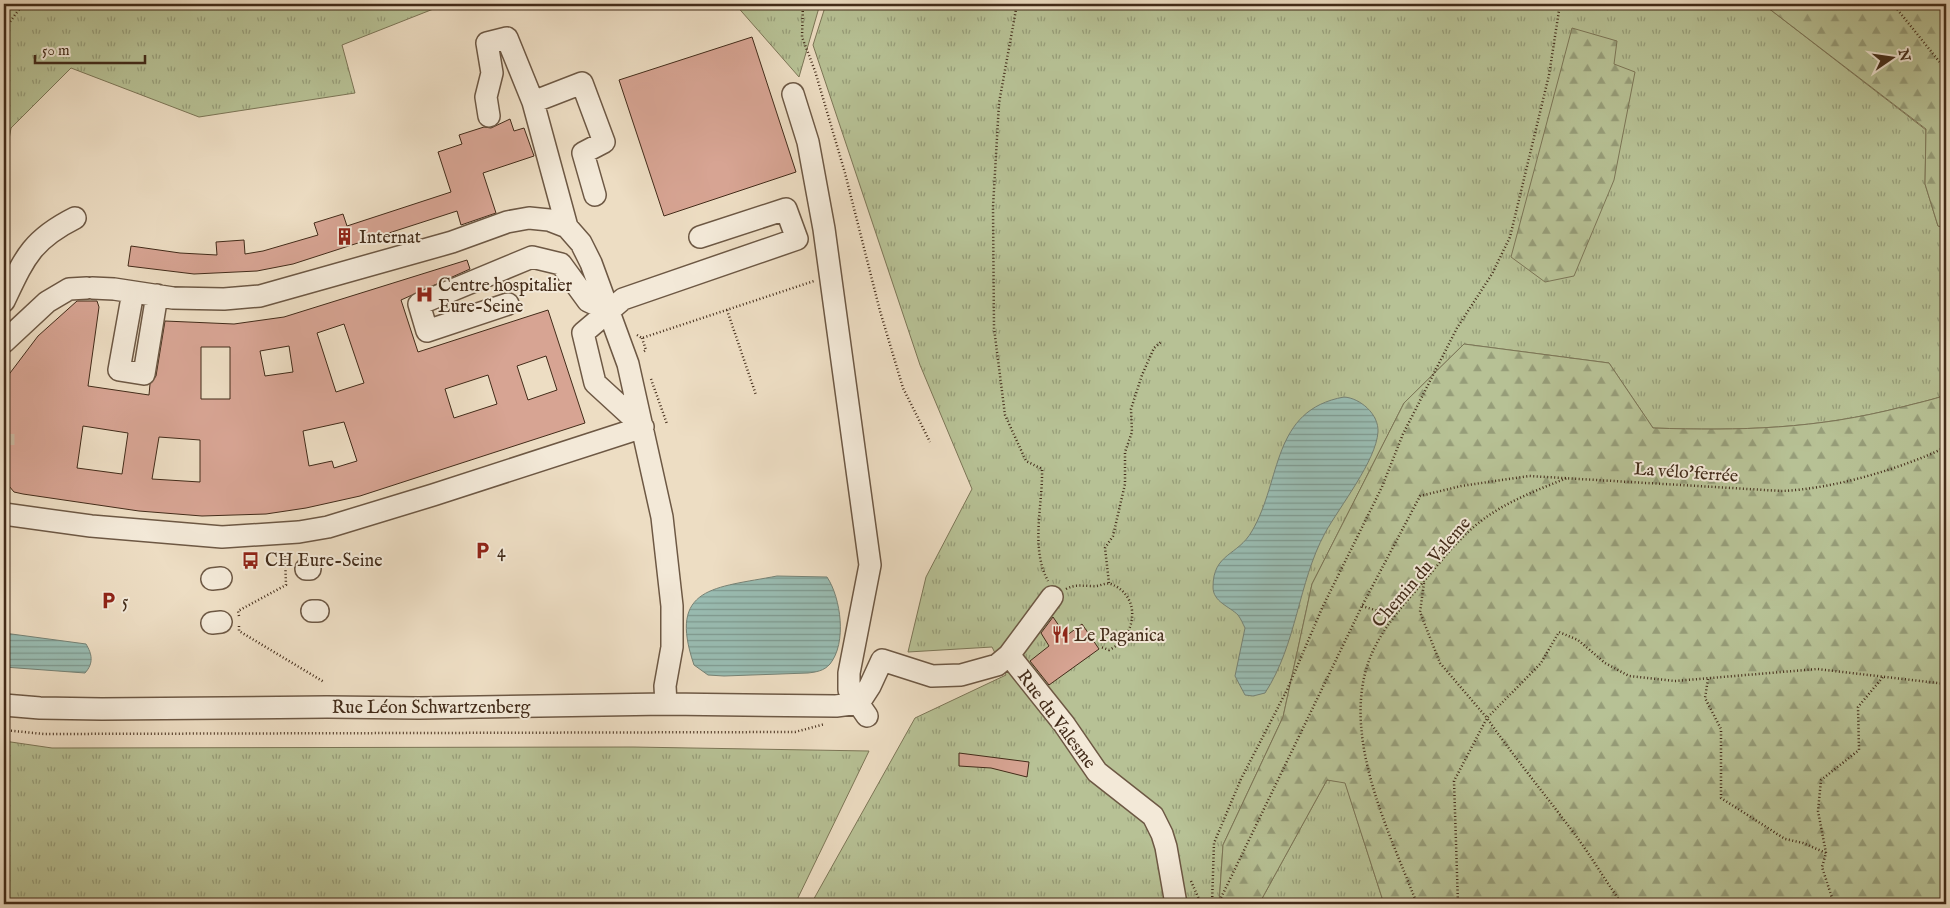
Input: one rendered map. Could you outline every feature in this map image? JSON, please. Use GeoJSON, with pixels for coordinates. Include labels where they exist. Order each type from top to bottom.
{"type":"FeatureCollection","features":[{"type":"Feature","properties":{"kind":"street"},"geometry":{"type":"LineString","coordinates":[[489,116],[486,97],[492,73],[487,43],[507,38],[533,102],[567,227],[581,243],[617,332],[630,372],[643,427],[672,606],[672,647],[666,686],[666,704]]}},
{"type":"Feature","properties":{"kind":"street"},"geometry":{"type":"LineString","coordinates":[[533,102],[582,83],[604,142],[583,153],[595,195]]}},
{"type":"Feature","properties":{"kind":"street"},"geometry":{"type":"LineString","coordinates":[[793,94],[808,142],[824,228],[870,565],[849,673],[849,690],[863,710]]}},
{"type":"Feature","properties":{"kind":"street"},"geometry":{"type":"LineString","coordinates":[[643,427],[595,383],[583,333],[629,293],[797,239],[786,209],[700,237]]}},
{"type":"Feature","properties":{"kind":"street"},"geometry":{"type":"LineString","coordinates":[[4,301],[25,257],[36,244],[54,229],[74,218]]}},
{"type":"Feature","properties":{"kind":"street"},"geometry":{"type":"LineString","coordinates":[[4,342],[47,302],[69,289],[90,288],[224,299],[260,296],[452,242],[507,222],[536,219],[549,220],[567,227]]}},
{"type":"Feature","properties":{"kind":"street"},"geometry":{"type":"LineString","coordinates":[[508,304],[427,331],[419,304],[532,256],[561,264],[588,301],[609,311]]}},
{"type":"Feature","properties":{"kind":"street"},"geometry":{"type":"LineString","coordinates":[[133,292],[119,370],[144,374],[157,295]]}},
{"type":"Feature","properties":{"kind":"street"},"geometry":{"type":"LineString","coordinates":[[4,514],[91,526],[222,537],[300,532],[328,527],[643,427]]}},
{"type":"Feature","properties":{"kind":"street"},"geometry":{"type":"LineString","coordinates":[[863,710],[870,686],[882,660],[917,675],[932,676],[961,675],[997,665],[1009,655],[1052,597]]}},
{"type":"Feature","properties":{"kind":"street","name":"Rue du Valesme"},"geometry":{"type":"LineString","coordinates":[[1009,655],[1064,724],[1097,772],[1153,816],[1166,846],[1176,904]]}},
{"type":"Feature","properties":{"kind":"street","name":"Rue Léon Schwartzenberg"},"geometry":{"type":"LineString","coordinates":[[4,705],[40,708],[102,709],[419,708],[666,704],[836,706],[863,710]]}},
{"type":"Feature","properties":{"kind":"path"},"geometry":{"type":"LineString","coordinates":[[4,30],[23,4]]}},
{"type":"Feature","properties":{"kind":"path"},"geometry":{"type":"LineString","coordinates":[[803,4],[802,37],[815,71],[845,174],[880,311],[903,388],[930,442]]}},
{"type":"Feature","properties":{"kind":"path"},"geometry":{"type":"LineString","coordinates":[[1017,4],[999,103],[994,207],[994,328],[1005,415],[1026,461],[1042,469],[1038,548],[1052,597],[1071,586],[1096,587],[1109,583],[1124,590],[1132,602],[1131,625],[1118,646],[1110,650],[1101,647]]}},
{"type":"Feature","properties":{"kind":"path"},"geometry":{"type":"LineString","coordinates":[[1212,904],[1214,843],[1241,779],[1287,690],[1323,606],[1382,486],[1403,434],[1457,328],[1492,274],[1510,237],[1549,75],[1560,4]]}},
{"type":"Feature","properties":{"kind":"path"},"geometry":{"type":"LineString","coordinates":[[1591,4],[1608,9]]}},
{"type":"Feature","properties":{"kind":"path"},"geometry":{"type":"LineString","coordinates":[[1893,4],[1942,65],[1946,74]]}},
{"type":"Feature","properties":{"kind":"path"},"geometry":{"type":"LineString","coordinates":[[617,332],[626,330],[642,338],[818,280]]}},
{"type":"Feature","properties":{"kind":"path"},"geometry":{"type":"LineString","coordinates":[[727,310],[756,395]]}},
{"type":"Feature","properties":{"kind":"path"},"geometry":{"type":"LineString","coordinates":[[642,338],[646,350],[642,353],[644,359]]}},
{"type":"Feature","properties":{"kind":"path"},"geometry":{"type":"LineString","coordinates":[[1109,583],[1106,548],[1113,536],[1125,484],[1125,452],[1132,432],[1131,409],[1145,368],[1154,348],[1161,342]]}},
{"type":"Feature","properties":{"kind":"path"},"geometry":{"type":"LineString","coordinates":[[649,374],[667,424]]}},
{"type":"Feature","properties":{"kind":"path","name":"La vélo'ferrée"},"geometry":{"type":"LineString","coordinates":[[1362,606],[1420,496],[1461,486],[1529,476],[1782,491],[1801,490],[1819,488],[1899,466],[1946,447]]}},
{"type":"Feature","properties":{"kind":"path","name":"Chemin du Valeme"},"geometry":{"type":"LineString","coordinates":[[1417,904],[1372,783],[1365,755],[1361,723],[1361,702],[1365,672],[1376,644],[1394,616],[1464,535],[1480,521],[1514,499],[1569,477]]}},
{"type":"Feature","properties":{"kind":"path"},"geometry":{"type":"LineString","coordinates":[[266,552],[285,556],[286,585],[238,611],[239,631],[324,682]]}},
{"type":"Feature","properties":{"kind":"path"},"geometry":{"type":"LineString","coordinates":[[1424,582],[1420,612],[1440,664],[1487,718],[1520,766],[1543,792],[1581,842],[1622,904]]}},
{"type":"Feature","properties":{"kind":"path"},"geometry":{"type":"LineString","coordinates":[[1218,904],[1362,606],[1394,616]]}},
{"type":"Feature","properties":{"kind":"path"},"geometry":{"type":"LineString","coordinates":[[1458,904],[1454,781],[1487,718],[1541,663],[1559,632],[1578,640],[1604,663],[1629,676],[1675,681],[1817,669],[1946,684]]}},
{"type":"Feature","properties":{"kind":"path"},"geometry":{"type":"LineString","coordinates":[[1834,904],[1822,867],[1826,853],[1818,812],[1821,780],[1859,750],[1858,707],[1883,678]]}},
{"type":"Feature","properties":{"kind":"path"},"geometry":{"type":"LineString","coordinates":[[1708,679],[1705,698],[1720,729],[1721,798],[1785,839],[1803,843],[1826,853]]}},
{"type":"Feature","properties":{"kind":"path"},"geometry":{"type":"LineString","coordinates":[[4,730],[44,734],[795,732],[820,727],[835,719],[836,706]]}},
{"type":"Feature","properties":{"kind":"green space"},"geometry":{"type":"Polygon","coordinates":[[[4,4],[446,4],[342,45],[355,93],[199,117],[71,68],[11,128],[4,169],[4,4]]]}},
{"type":"Feature","properties":{"kind":"green space"},"geometry":{"type":"Polygon","coordinates":[[[735,4],[820,4],[799,77],[735,4]]]}},
{"type":"Feature","properties":{"kind":"green space"},"geometry":{"type":"Polygon","coordinates":[[[826,4],[1763,4],[1926,130],[1925,184],[1938,226],[1946,228],[1946,395],[1870,414],[1809,424],[1717,429],[1653,428],[1609,363],[1464,344],[1404,403],[1312,584],[1283,717],[1223,845],[1219,904],[811,904],[915,718],[1006,675],[992,647],[908,652],[926,577],[972,489],[920,365],[813,45],[826,4]]]}},
{"type":"Feature","properties":{"kind":"green space"},"geometry":{"type":"Polygon","coordinates":[[[1763,4],[1946,4],[1946,228],[1938,226],[1925,184],[1926,129],[1763,4]]]}},
{"type":"Feature","properties":{"kind":"green space"},"geometry":{"type":"Polygon","coordinates":[[[1572,28],[1617,41],[1614,64],[1635,72],[1614,180],[1574,276],[1545,282],[1511,257],[1572,28]]]}},
{"type":"Feature","properties":{"kind":"green space"},"geometry":{"type":"Polygon","coordinates":[[[1464,344],[1609,363],[1653,428],[1717,429],[1809,424],[1870,414],[1946,395],[1946,904],[1384,904],[1345,783],[1327,780],[1259,904],[1219,904],[1223,845],[1283,717],[1312,584],[1404,403],[1464,344]]]}},
{"type":"Feature","properties":{"kind":"green space"},"geometry":{"type":"Polygon","coordinates":[[[4,741],[52,748],[633,747],[869,751],[795,904],[4,904],[4,741]]]}},
{"type":"Feature","properties":{"kind":"green space"},"geometry":{"type":"Polygon","coordinates":[[[1327,780],[1345,782],[1384,904],[1259,904],[1327,780]]]}},
{"type":"Feature","properties":{"kind":"water"},"geometry":{"type":"Polygon","coordinates":[[[1344,397],[1356,400],[1372,413],[1378,432],[1376,444],[1364,470],[1325,533],[1316,552],[1291,634],[1276,674],[1265,693],[1253,696],[1245,695],[1235,676],[1245,628],[1238,615],[1216,596],[1213,587],[1214,576],[1217,567],[1222,561],[1240,546],[1252,531],[1262,511],[1282,450],[1291,432],[1303,416],[1320,404],[1344,397]]]}},
{"type":"Feature","properties":{"kind":"water"},"geometry":{"type":"Polygon","coordinates":[[[777,576],[827,577],[836,596],[840,620],[839,644],[830,664],[817,672],[724,676],[708,675],[694,665],[687,639],[687,619],[692,605],[702,595],[716,589],[777,576]]]}},
{"type":"Feature","properties":{"kind":"water"},"geometry":{"type":"Polygon","coordinates":[[[4,633],[86,644],[91,655],[90,666],[85,673],[4,667],[4,633]]]}},
{"type":"Feature","properties":{"kind":"building"},"geometry":{"type":"Polygon","coordinates":[[[752,37],[796,172],[664,216],[619,80],[752,37]]]}},
{"type":"Feature","properties":{"kind":"building"},"geometry":{"type":"Polygon","coordinates":[[[510,119],[514,131],[524,128],[534,156],[483,173],[496,213],[461,225],[457,211],[293,264],[257,271],[194,274],[128,266],[131,246],[180,253],[217,255],[216,242],[244,240],[245,254],[263,251],[318,235],[314,223],[343,214],[347,226],[451,192],[438,152],[462,144],[459,135],[484,127],[491,128],[510,119]]]}},
{"type":"Feature","properties":{"kind":"building"},"geometry":{"type":"Polygon","coordinates":[[[467,260],[470,269],[401,300],[418,352],[548,310],[585,423],[360,496],[306,508],[266,514],[202,516],[139,511],[14,492],[4,480],[4,381],[38,336],[77,301],[97,301],[99,307],[88,386],[149,395],[150,384],[156,376],[165,321],[234,324],[284,317],[467,260]],[[344,324],[317,333],[336,392],[364,383],[344,324]],[[289,346],[260,351],[265,376],[293,372],[289,346]],[[201,347],[201,399],[230,399],[230,347],[201,347]],[[546,356],[517,366],[528,400],[557,390],[546,356]],[[488,375],[445,389],[454,418],[497,404],[488,375]],[[344,422],[303,431],[309,466],[332,461],[334,468],[357,461],[344,422]],[[83,426],[77,468],[122,474],[128,433],[83,426]],[[159,437],[152,479],[200,482],[200,440],[159,437]]]}},
{"type":"Feature","properties":{"kind":"building"},"geometry":{"type":"Polygon","coordinates":[[[1053,617],[1066,636],[1082,624],[1099,649],[1049,685],[1030,661],[1049,646],[1041,633],[1053,617]]]}},
{"type":"Feature","properties":{"kind":"building"},"geometry":{"type":"Polygon","coordinates":[[[959,753],[1029,762],[1027,777],[991,768],[959,766],[959,753]]]}},
{"type":"Feature","properties":{"kind":"tunnel"},"geometry":{"type":"LineString","coordinates":[[4,434],[4,445]]}},
{"type":"Feature","properties":{"kind":"place","name":"Internat"},"geometry":{"type":"Point","coordinates":[345,237]}},
{"type":"Feature","properties":{"kind":"place","name":"Centre hospitalier Eure-Seine"},"geometry":{"type":"Point","coordinates":[424,295]}},
{"type":"Feature","properties":{"kind":"place","name":"4"},"geometry":{"type":"Point","coordinates":[483,551]}},
{"type":"Feature","properties":{"kind":"place","name":"CH Eure-Seine"},"geometry":{"type":"Point","coordinates":[251,560]}},
{"type":"Feature","properties":{"kind":"place","name":"5"},"geometry":{"type":"Point","coordinates":[108,601]}},
{"type":"Feature","properties":{"kind":"place","name":"Le Paganica"},"geometry":{"type":"Point","coordinates":[1060,635]}}]}
